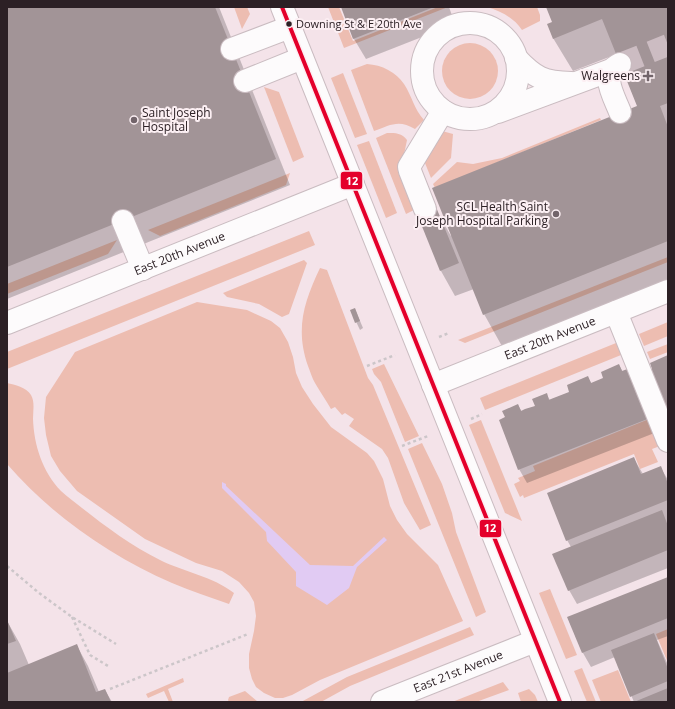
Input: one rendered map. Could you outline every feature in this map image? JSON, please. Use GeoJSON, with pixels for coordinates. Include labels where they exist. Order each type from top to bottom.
{"type":"FeatureCollection","features":[{"type":"Feature","properties":{"kind":"street"},"geometry":{"type":"LineString","coordinates":[[232,49],[286,17],[560,702]]}},
{"type":"Feature","properties":{"kind":"street"},"geometry":{"type":"LineString","coordinates":[[576,83],[549,81],[537,77],[527,70],[516,58],[508,42],[502,36],[486,26],[478,24],[460,24],[443,31],[428,47],[422,67],[423,83],[429,97],[434,103],[443,111],[453,116],[468,119],[484,117],[576,83],[616,67],[609,75],[609,82],[620,112]]}},
{"type":"Feature","properties":{"kind":"street"},"geometry":{"type":"LineString","coordinates":[[245,81],[302,58]]}},
{"type":"Feature","properties":{"kind":"street"},"geometry":{"type":"LineString","coordinates":[[491,114],[504,105],[512,92],[517,75],[516,58]]}},
{"type":"Feature","properties":{"kind":"street"},"geometry":{"type":"LineString","coordinates":[[425,209],[409,167],[443,111]]}},
{"type":"Feature","properties":{"kind":"street","name":"East 20th Avenue"},"geometry":{"type":"LineString","coordinates":[[7,323],[353,184]]}},
{"type":"Feature","properties":{"kind":"street"},"geometry":{"type":"LineString","coordinates":[[123,221],[143,269]]}},
{"type":"Feature","properties":{"kind":"street","name":"East 20th Avenue"},"geometry":{"type":"LineString","coordinates":[[433,385],[668,291]]}},
{"type":"Feature","properties":{"kind":"street"},"geometry":{"type":"LineString","coordinates":[[616,312],[668,441]]}},
{"type":"Feature","properties":{"kind":"street","name":"East 21st Avenue"},"geometry":{"type":"LineString","coordinates":[[382,702],[535,641]]}},
{"type":"Feature","properties":{"kind":"path"},"geometry":{"type":"LineString","coordinates":[[7,566],[39,593],[72,617],[116,644]]}},
{"type":"Feature","properties":{"kind":"path"},"geometry":{"type":"LineString","coordinates":[[72,617],[90,655],[108,666]]}},
{"type":"Feature","properties":{"kind":"path"},"geometry":{"type":"LineString","coordinates":[[110,689],[248,634]]}},
{"type":"Feature","properties":{"kind":"shaded area"},"geometry":{"type":"Polygon","coordinates":[[[234,7],[247,7],[250,14],[242,29],[234,7]]]}},
{"type":"Feature","properties":{"kind":"shaded area"},"geometry":{"type":"Polygon","coordinates":[[[328,7],[339,7],[353,41],[438,7],[448,7],[344,48],[328,7]]]}},
{"type":"Feature","properties":{"kind":"shaded area"},"geometry":{"type":"Polygon","coordinates":[[[487,7],[537,7],[540,15],[540,21],[522,30],[507,16],[487,7]]]}},
{"type":"Feature","properties":{"kind":"shaded area"},"geometry":{"type":"Polygon","coordinates":[[[464,43],[476,43],[490,51],[498,65],[496,82],[490,91],[476,99],[464,99],[454,94],[447,87],[442,77],[442,65],[447,55],[454,48],[464,43]]]}},
{"type":"Feature","properties":{"kind":"shaded area"},"geometry":{"type":"Polygon","coordinates":[[[367,64],[388,70],[397,76],[404,84],[424,120],[415,129],[404,124],[394,124],[374,131],[351,70],[367,64]]]}},
{"type":"Feature","properties":{"kind":"shaded area"},"geometry":{"type":"Polygon","coordinates":[[[343,73],[367,134],[355,138],[331,78],[343,73]]]}},
{"type":"Feature","properties":{"kind":"shaded area"},"geometry":{"type":"Polygon","coordinates":[[[264,87],[279,92],[304,157],[293,162],[264,87]]]}},
{"type":"Feature","properties":{"kind":"shaded area"},"geometry":{"type":"Polygon","coordinates":[[[600,118],[601,120],[435,188],[433,184],[457,162],[473,164],[502,158],[600,118]]]}},
{"type":"Feature","properties":{"kind":"shaded area"},"geometry":{"type":"Polygon","coordinates":[[[442,131],[453,134],[451,158],[431,178],[423,158],[442,131]]]}},
{"type":"Feature","properties":{"kind":"shaded area"},"geometry":{"type":"Polygon","coordinates":[[[387,133],[398,134],[407,140],[401,169],[416,209],[406,214],[376,138],[387,133]]]}},
{"type":"Feature","properties":{"kind":"shaded area"},"geometry":{"type":"Polygon","coordinates":[[[369,141],[397,213],[386,218],[357,145],[369,141]]]}},
{"type":"Feature","properties":{"kind":"shaded area"},"geometry":{"type":"Polygon","coordinates":[[[290,173],[286,185],[160,236],[148,230],[290,173]]]}},
{"type":"Feature","properties":{"kind":"shaded area"},"geometry":{"type":"Polygon","coordinates":[[[309,231],[315,245],[7,369],[7,352],[309,231]]]}},
{"type":"Feature","properties":{"kind":"shaded area"},"geometry":{"type":"Polygon","coordinates":[[[117,240],[108,254],[7,294],[7,284],[117,240]]]}},
{"type":"Feature","properties":{"kind":"shaded area"},"geometry":{"type":"Polygon","coordinates":[[[668,257],[668,262],[465,343],[458,340],[668,257]]]}},
{"type":"Feature","properties":{"kind":"shaded area"},"geometry":{"type":"Polygon","coordinates":[[[304,260],[307,263],[289,314],[282,317],[259,304],[227,297],[223,293],[304,260]]]}},
{"type":"Feature","properties":{"kind":"shaded area"},"geometry":{"type":"Polygon","coordinates":[[[320,268],[327,270],[368,378],[373,385],[431,525],[420,530],[404,503],[388,458],[382,449],[349,426],[354,419],[345,413],[342,415],[335,407],[331,409],[311,374],[304,353],[302,340],[303,316],[310,292],[320,268]]]}},
{"type":"Feature","properties":{"kind":"shaded area"},"geometry":{"type":"Polygon","coordinates":[[[197,302],[247,310],[271,321],[280,328],[288,342],[296,373],[302,387],[331,427],[367,453],[374,461],[383,479],[390,506],[397,520],[407,534],[438,565],[463,621],[320,680],[292,695],[283,698],[275,698],[256,687],[252,679],[249,668],[249,654],[256,616],[254,602],[249,593],[239,582],[222,571],[196,563],[145,539],[77,491],[60,471],[51,456],[46,435],[44,418],[46,397],[75,352],[197,302]]]}},
{"type":"Feature","properties":{"kind":"shaded area"},"geometry":{"type":"Polygon","coordinates":[[[668,322],[668,336],[644,346],[639,334],[668,322]]]}},
{"type":"Feature","properties":{"kind":"shaded area"},"geometry":{"type":"Polygon","coordinates":[[[621,341],[626,353],[485,410],[480,398],[621,341]]]}},
{"type":"Feature","properties":{"kind":"shaded area"},"geometry":{"type":"Polygon","coordinates":[[[668,344],[668,352],[650,359],[647,352],[668,344]]]}},
{"type":"Feature","properties":{"kind":"shaded area"},"geometry":{"type":"Polygon","coordinates":[[[384,364],[419,436],[405,442],[381,382],[374,374],[372,369],[384,364]]]}},
{"type":"Feature","properties":{"kind":"shaded area"},"geometry":{"type":"Polygon","coordinates":[[[7,383],[23,388],[31,395],[37,448],[49,475],[61,491],[100,522],[139,549],[169,564],[217,582],[234,593],[229,604],[172,583],[126,560],[104,547],[62,517],[24,483],[7,464],[7,383]]]}},
{"type":"Feature","properties":{"kind":"shaded area"},"geometry":{"type":"Polygon","coordinates":[[[649,419],[660,446],[652,449],[658,462],[640,469],[634,454],[524,498],[523,495],[520,497],[514,484],[520,481],[518,478],[535,471],[533,466],[649,419]]]}},
{"type":"Feature","properties":{"kind":"shaded area"},"geometry":{"type":"Polygon","coordinates":[[[481,420],[522,521],[505,513],[469,425],[481,420]]]}},
{"type":"Feature","properties":{"kind":"shaded area"},"geometry":{"type":"Polygon","coordinates":[[[422,443],[442,484],[452,513],[456,532],[486,612],[476,617],[408,449],[422,443]]]}},
{"type":"Feature","properties":{"kind":"shaded area"},"geometry":{"type":"Polygon","coordinates":[[[222,482],[226,484],[226,486],[310,565],[353,566],[384,537],[387,540],[357,567],[349,588],[327,605],[296,586],[296,572],[267,541],[266,532],[222,488],[222,482]]]}},
{"type":"Feature","properties":{"kind":"shaded area"},"geometry":{"type":"Polygon","coordinates":[[[550,589],[577,655],[566,659],[539,593],[550,589]]]}},
{"type":"Feature","properties":{"kind":"shaded area"},"geometry":{"type":"Polygon","coordinates":[[[470,627],[474,635],[350,686],[321,702],[301,702],[347,677],[470,627]]]}},
{"type":"Feature","properties":{"kind":"shaded area"},"geometry":{"type":"Polygon","coordinates":[[[668,629],[668,663],[656,634],[668,629]]]}},
{"type":"Feature","properties":{"kind":"shaded area"},"geometry":{"type":"Polygon","coordinates":[[[582,668],[596,702],[587,702],[574,671],[582,668]]]}},
{"type":"Feature","properties":{"kind":"shaded area"},"geometry":{"type":"Polygon","coordinates":[[[618,670],[631,702],[601,702],[592,680],[618,670]]]}},
{"type":"Feature","properties":{"kind":"shaded area"},"geometry":{"type":"Polygon","coordinates":[[[183,678],[184,682],[168,689],[173,702],[169,702],[164,691],[148,698],[146,694],[183,678]]]}},
{"type":"Feature","properties":{"kind":"shaded area"},"geometry":{"type":"Polygon","coordinates":[[[503,682],[509,690],[476,702],[452,702],[503,682]]]}},
{"type":"Feature","properties":{"kind":"shaded area"},"geometry":{"type":"Polygon","coordinates":[[[529,689],[535,695],[538,702],[521,702],[518,693],[529,689]]]}},
{"type":"Feature","properties":{"kind":"shaded area"},"geometry":{"type":"Polygon","coordinates":[[[245,691],[258,702],[229,702],[229,697],[245,691]]]}},
{"type":"Feature","properties":{"kind":"building","name":"Saint Joseph Hospital"},"geometry":{"type":"Polygon","coordinates":[[[7,7],[215,7],[276,159],[7,267],[7,7]]]}},
{"type":"Feature","properties":{"kind":"building"},"geometry":{"type":"Polygon","coordinates":[[[341,7],[434,7],[353,39],[341,7]]]}},
{"type":"Feature","properties":{"kind":"building","name":"SCL Health Saint Joseph Hospital Parking"},"geometry":{"type":"Polygon","coordinates":[[[546,7],[668,7],[668,103],[660,106],[668,127],[668,241],[483,315],[432,188],[637,106],[602,19],[553,39],[547,24],[552,22],[546,7]]]}},
{"type":"Feature","properties":{"kind":"building"},"geometry":{"type":"Polygon","coordinates":[[[436,207],[459,263],[440,271],[417,214],[436,207]]]}},
{"type":"Feature","properties":{"kind":"building"},"geometry":{"type":"Polygon","coordinates":[[[355,308],[360,321],[355,323],[350,310],[355,308]]]}},
{"type":"Feature","properties":{"kind":"building"},"geometry":{"type":"Polygon","coordinates":[[[668,355],[668,415],[649,370],[652,369],[650,363],[668,355]]]}},
{"type":"Feature","properties":{"kind":"building"},"geometry":{"type":"Polygon","coordinates":[[[619,364],[622,371],[630,368],[650,418],[518,470],[499,420],[505,417],[502,411],[518,404],[521,411],[535,406],[532,399],[547,393],[549,400],[569,392],[567,385],[588,376],[591,383],[603,378],[601,372],[619,364]]]}},
{"type":"Feature","properties":{"kind":"building"},"geometry":{"type":"Polygon","coordinates":[[[634,457],[641,474],[661,466],[668,484],[668,500],[566,541],[547,493],[634,457]]]}},
{"type":"Feature","properties":{"kind":"building"},"geometry":{"type":"Polygon","coordinates":[[[662,510],[668,526],[668,550],[568,591],[552,554],[662,510]]]}},
{"type":"Feature","properties":{"kind":"building"},"geometry":{"type":"Polygon","coordinates":[[[668,577],[668,618],[582,653],[567,617],[668,577]]]}},
{"type":"Feature","properties":{"kind":"building"},"geometry":{"type":"Polygon","coordinates":[[[7,620],[16,641],[7,644],[7,620]]]}},
{"type":"Feature","properties":{"kind":"building"},"geometry":{"type":"Polygon","coordinates":[[[654,633],[668,669],[668,681],[630,697],[611,650],[654,633]]]}},
{"type":"Feature","properties":{"kind":"building"},"geometry":{"type":"Polygon","coordinates":[[[77,644],[96,692],[105,689],[111,702],[7,702],[7,673],[77,644]]]}},
{"type":"Feature","properties":{"kind":"building"},"geometry":{"type":"Polygon","coordinates":[[[668,688],[668,702],[634,702],[668,688]]]}},
{"type":"Feature","properties":{"kind":"tunnel"},"geometry":{"type":"LineString","coordinates":[[620,64],[668,45]]}},
{"type":"Feature","properties":{"kind":"transit line","name":"12"},"geometry":{"type":"LineString","coordinates":[[282,7],[560,702]]}},
{"type":"Feature","properties":{"kind":"place","name":"Downing St & E 20th Ave"},"geometry":{"type":"Point","coordinates":[289,24]}},
{"type":"Feature","properties":{"kind":"place","name":"Walgreens"},"geometry":{"type":"Point","coordinates":[648,76]}},
{"type":"Feature","properties":{"kind":"place","name":"Saint Joseph Hospital"},"geometry":{"type":"Point","coordinates":[134,120]}},
{"type":"Feature","properties":{"kind":"place","name":"SCL Health Saint Joseph Hospital Parking"},"geometry":{"type":"Point","coordinates":[556,214]}}]}
